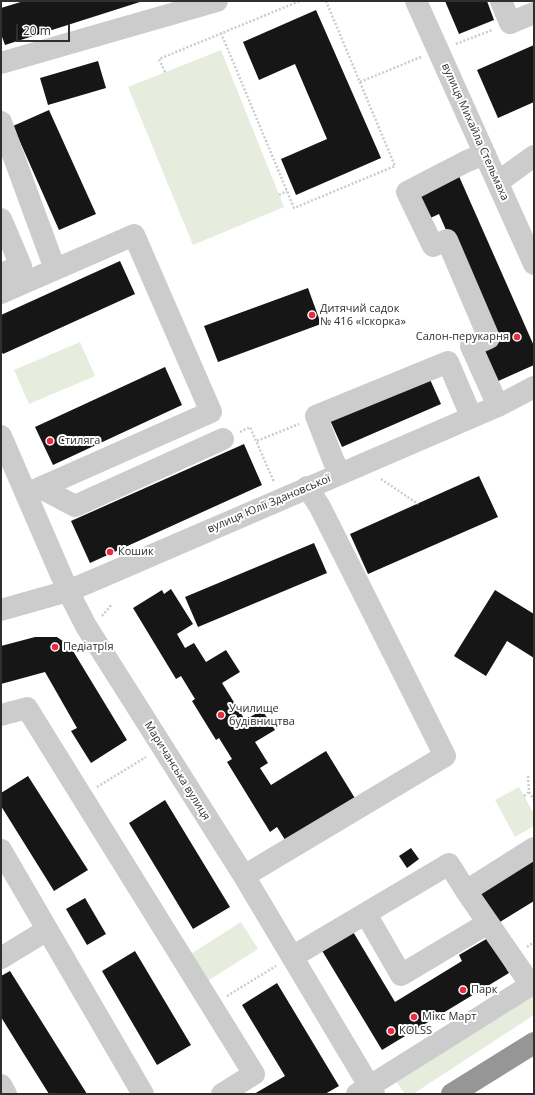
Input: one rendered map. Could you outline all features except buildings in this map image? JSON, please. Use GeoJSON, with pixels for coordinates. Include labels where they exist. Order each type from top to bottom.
{"type":"FeatureCollection","features":[{"type":"Feature","properties":{"kind":"highway"},"geometry":{"type":"LineString","coordinates":[[452,1094],[534,1043]]}},
{"type":"Feature","properties":{"kind":"street"},"geometry":{"type":"LineString","coordinates":[[1,64],[217,1]]}},
{"type":"Feature","properties":{"kind":"street","name":"вулиця Михайла Стельмаха"},"geometry":{"type":"LineString","coordinates":[[416,1],[534,264]]}},
{"type":"Feature","properties":{"kind":"street"},"geometry":{"type":"LineString","coordinates":[[501,1],[510,23],[534,13]]}},
{"type":"Feature","properties":{"kind":"street"},"geometry":{"type":"LineString","coordinates":[[1,122],[55,269]]}},
{"type":"Feature","properties":{"kind":"street"},"geometry":{"type":"LineString","coordinates":[[485,154],[467,161],[407,192],[433,246],[447,240],[489,338],[471,346],[498,406]]}},
{"type":"Feature","properties":{"kind":"street"},"geometry":{"type":"LineString","coordinates":[[498,182],[534,156]]}},
{"type":"Feature","properties":{"kind":"street"},"geometry":{"type":"LineString","coordinates":[[1,219],[21,266],[1,274]]}},
{"type":"Feature","properties":{"kind":"street"},"geometry":{"type":"LineString","coordinates":[[1,293],[134,235],[211,412],[34,491]]}},
{"type":"Feature","properties":{"kind":"street"},"geometry":{"type":"LineString","coordinates":[[341,473],[334,462],[316,416],[448,362],[471,416]]}},
{"type":"Feature","properties":{"kind":"street","name":"вулиця Юлії Здановської"},"geometry":{"type":"LineString","coordinates":[[1,610],[68,591],[471,416],[498,406],[534,387]]}},
{"type":"Feature","properties":{"kind":"street","name":"Маричанська вулиця"},"geometry":{"type":"LineString","coordinates":[[1,436],[34,491],[68,591],[86,626],[244,876],[286,960],[363,1073],[367,1091]]}},
{"type":"Feature","properties":{"kind":"street"},"geometry":{"type":"LineString","coordinates":[[34,491],[75,506],[223,439]]}},
{"type":"Feature","properties":{"kind":"street"},"geometry":{"type":"LineString","coordinates":[[244,876],[445,756],[320,507],[307,487]]}},
{"type":"Feature","properties":{"kind":"street"},"geometry":{"type":"LineString","coordinates":[[1,715],[26,708],[254,1074],[222,1094]]}},
{"type":"Feature","properties":{"kind":"street"},"geometry":{"type":"LineString","coordinates":[[466,891],[534,848]]}},
{"type":"Feature","properties":{"kind":"street"},"geometry":{"type":"LineString","coordinates":[[1,850],[143,1094]]}},
{"type":"Feature","properties":{"kind":"street"},"geometry":{"type":"LineString","coordinates":[[286,960],[449,864],[488,923],[533,984],[367,1091]]}},
{"type":"Feature","properties":{"kind":"street"},"geometry":{"type":"LineString","coordinates":[[366,914],[401,975],[488,923]]}},
{"type":"Feature","properties":{"kind":"street"},"geometry":{"type":"LineString","coordinates":[[1,958],[47,930]]}},
{"type":"Feature","properties":{"kind":"street"},"geometry":{"type":"LineString","coordinates":[[1,1085],[6,1094]]}},
{"type":"Feature","properties":{"kind":"path"},"geometry":{"type":"LineString","coordinates":[[165,72],[159,59],[300,1]]}},
{"type":"Feature","properties":{"kind":"path"},"geometry":{"type":"LineString","coordinates":[[221,33],[294,208],[395,166],[326,1]]}},
{"type":"Feature","properties":{"kind":"path"},"geometry":{"type":"LineString","coordinates":[[456,44],[510,23]]}},
{"type":"Feature","properties":{"kind":"path"},"geometry":{"type":"LineString","coordinates":[[360,82],[421,57]]}},
{"type":"Feature","properties":{"kind":"path"},"geometry":{"type":"LineString","coordinates":[[279,195],[287,191]]}},
{"type":"Feature","properties":{"kind":"path"},"geometry":{"type":"LineString","coordinates":[[257,441],[316,416]]}},
{"type":"Feature","properties":{"kind":"path"},"geometry":{"type":"LineString","coordinates":[[223,439],[250,427],[276,487]]}},
{"type":"Feature","properties":{"kind":"path"},"geometry":{"type":"LineString","coordinates":[[381,480],[418,504]]}},
{"type":"Feature","properties":{"kind":"path"},"geometry":{"type":"LineString","coordinates":[[99,621],[112,604]]}},
{"type":"Feature","properties":{"kind":"path"},"geometry":{"type":"LineString","coordinates":[[82,796],[150,754]]}},
{"type":"Feature","properties":{"kind":"path"},"geometry":{"type":"LineString","coordinates":[[528,776],[530,792],[534,800]]}},
{"type":"Feature","properties":{"kind":"path"},"geometry":{"type":"LineString","coordinates":[[524,796],[530,792]]}},
{"type":"Feature","properties":{"kind":"path"},"geometry":{"type":"LineString","coordinates":[[212,1006],[286,960]]}},
{"type":"Feature","properties":{"kind":"green space"},"geometry":{"type":"Polygon","coordinates":[[[221,50],[284,207],[193,245],[128,87],[221,50]]]}},
{"type":"Feature","properties":{"kind":"green space"},"geometry":{"type":"Polygon","coordinates":[[[80,342],[95,376],[29,404],[14,370],[80,342]]]}},
{"type":"Feature","properties":{"kind":"green space"},"geometry":{"type":"Polygon","coordinates":[[[519,787],[534,814],[534,826],[515,837],[495,800],[519,787]]]}},
{"type":"Feature","properties":{"kind":"green space"},"geometry":{"type":"Polygon","coordinates":[[[241,922],[258,949],[206,982],[189,955],[241,922]]]}},
{"type":"Feature","properties":{"kind":"green space"},"geometry":{"type":"Polygon","coordinates":[[[534,991],[534,1015],[413,1094],[405,1094],[394,1078],[534,991]]]}},
{"type":"Feature","properties":{"kind":"place","name":"Дитячий садок № 416 «Іскорка»"},"geometry":{"type":"Point","coordinates":[312,315]}},
{"type":"Feature","properties":{"kind":"place","name":"Салон-перукарня"},"geometry":{"type":"Point","coordinates":[517,337]}},
{"type":"Feature","properties":{"kind":"place","name":"Стиляга"},"geometry":{"type":"Point","coordinates":[50,441]}},
{"type":"Feature","properties":{"kind":"place","name":"Кошик"},"geometry":{"type":"Point","coordinates":[110,552]}},
{"type":"Feature","properties":{"kind":"place","name":"ПедіатрІя"},"geometry":{"type":"Point","coordinates":[55,647]}},
{"type":"Feature","properties":{"kind":"place","name":"Училище будівництва"},"geometry":{"type":"Point","coordinates":[221,715]}},
{"type":"Feature","properties":{"kind":"place","name":"Парк"},"geometry":{"type":"Point","coordinates":[463,990]}},
{"type":"Feature","properties":{"kind":"place","name":"Мікс Март"},"geometry":{"type":"Point","coordinates":[414,1017]}},
{"type":"Feature","properties":{"kind":"place","name":"KOLSS"},"geometry":{"type":"Point","coordinates":[391,1031]}}]}
